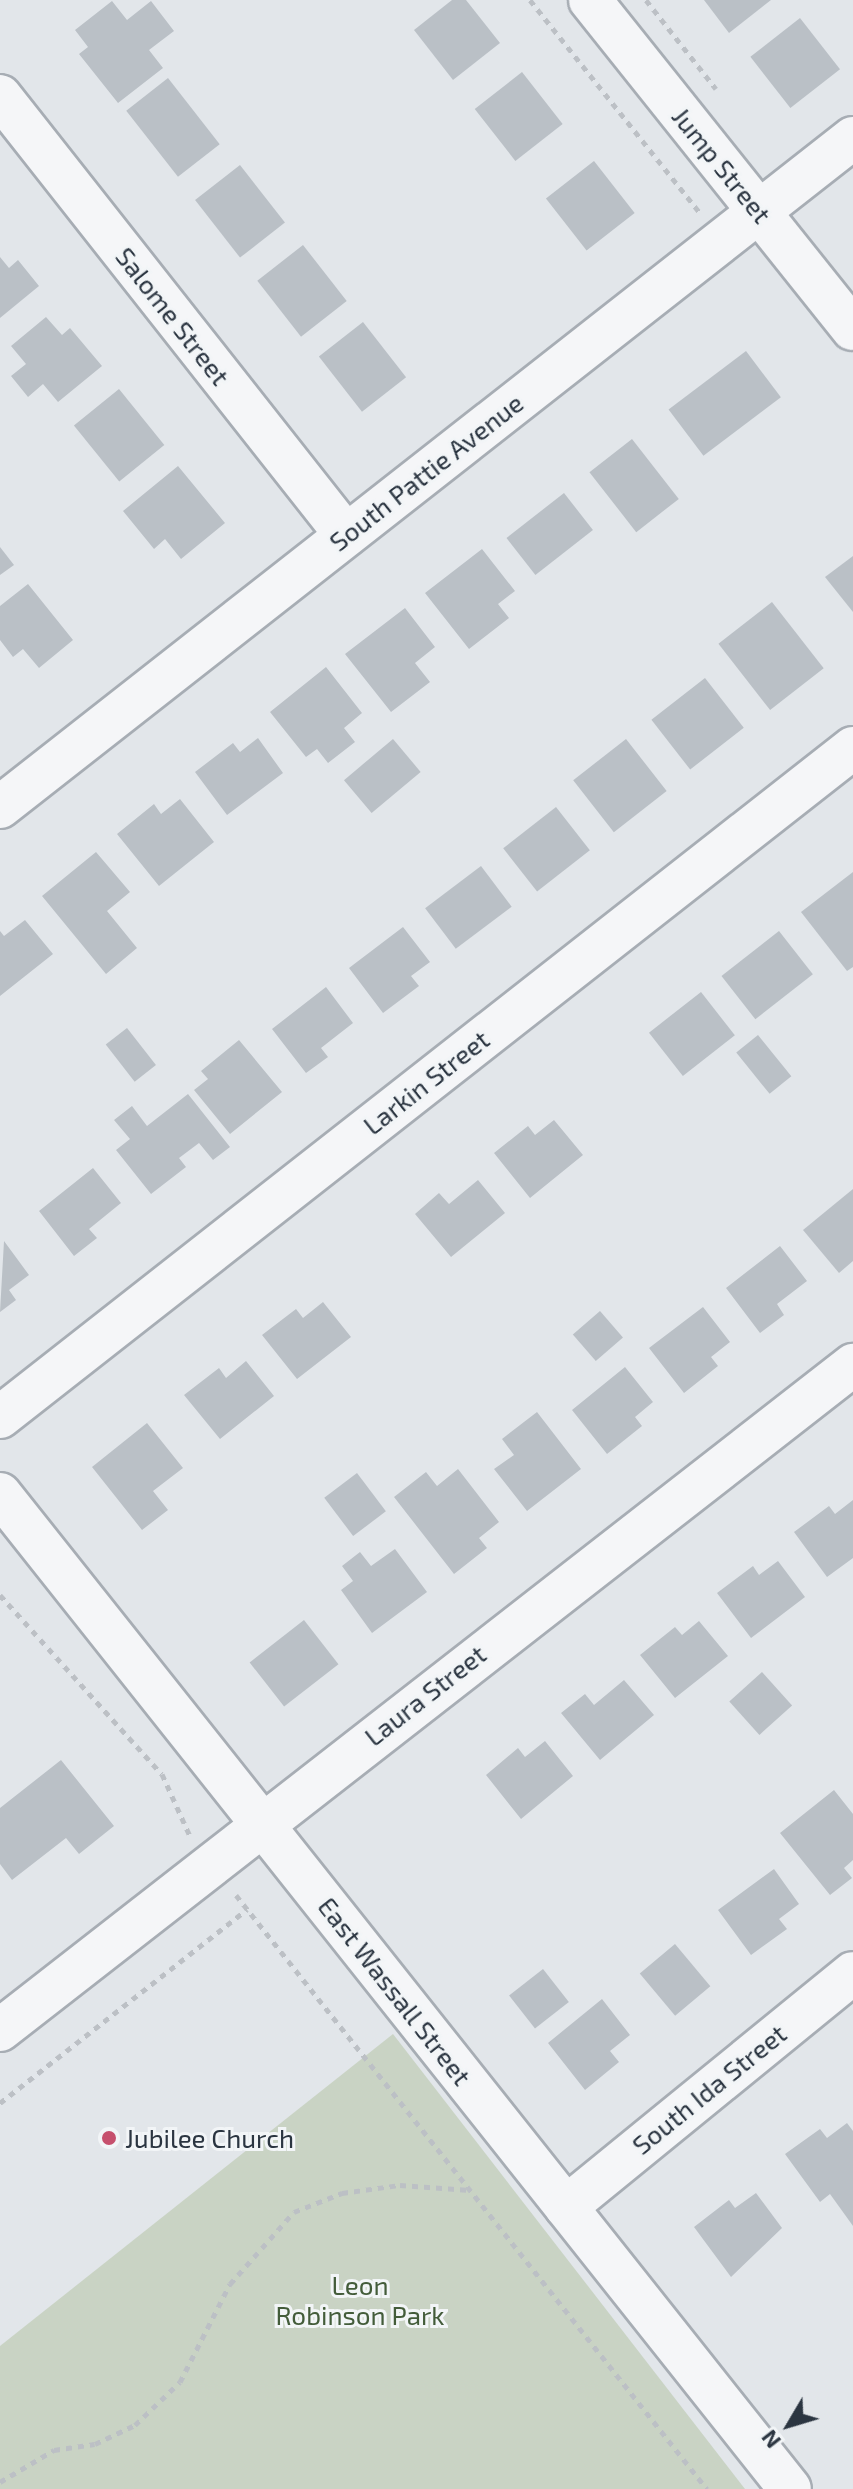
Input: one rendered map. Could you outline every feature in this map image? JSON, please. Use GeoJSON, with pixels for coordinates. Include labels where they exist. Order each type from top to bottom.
{"type":"FeatureCollection","features":[{"type":"Feature","properties":{"kind":"street","name":"Jump Street"},"geometry":{"type":"LineString","coordinates":[[590,0],[853,329]]}},
{"type":"Feature","properties":{"kind":"street","name":"Salome Street"},"geometry":{"type":"LineString","coordinates":[[0,96],[346,535]]}},
{"type":"Feature","properties":{"kind":"street","name":"South Pattie Avenue"},"geometry":{"type":"LineString","coordinates":[[3,798],[346,535],[853,138]]}},
{"type":"Feature","properties":{"kind":"street","name":"Larkin Street"},"geometry":{"type":"LineString","coordinates":[[0,1417],[853,748]]}},
{"type":"Feature","properties":{"kind":"street","name":"Laura Street"},"geometry":{"type":"LineString","coordinates":[[0,2030],[261,1823],[853,1365]]}},
{"type":"Feature","properties":{"kind":"street","name":"East Wassall Street"},"geometry":{"type":"LineString","coordinates":[[0,1494],[790,2489]]}},
{"type":"Feature","properties":{"kind":"street","name":"South Ida Street"},"geometry":{"type":"LineString","coordinates":[[566,2207],[853,1973]]}},
{"type":"Feature","properties":{"kind":"path"},"geometry":{"type":"LineString","coordinates":[[0,2103],[247,1909]]}},
{"type":"Feature","properties":{"kind":"path"},"geometry":{"type":"LineString","coordinates":[[398,2097],[707,2489]]}},
{"type":"Feature","properties":{"kind":"path"},"geometry":{"type":"LineString","coordinates":[[0,2482],[54,2450],[95,2444],[135,2425],[180,2382],[230,2284],[294,2212],[342,2193],[400,2185],[472,2190]]}},
{"type":"Feature","properties":{"kind":"green space","name":"Leon Robinson Park"},"geometry":{"type":"Polygon","coordinates":[[[393,2034],[745,2489],[0,2489],[0,2346],[393,2034]]]}},
{"type":"Feature","properties":{"kind":"building"},"geometry":{"type":"Polygon","coordinates":[[[452,0],[466,0],[500,43],[453,80],[414,30],[452,0]]]}},
{"type":"Feature","properties":{"kind":"building"},"geometry":{"type":"Polygon","coordinates":[[[704,0],[771,0],[729,33],[704,0]]]}},
{"type":"Feature","properties":{"kind":"building"},"geometry":{"type":"Polygon","coordinates":[[[112,1],[127,20],[151,1],[174,31],[149,50],[163,68],[118,103],[79,54],[88,47],[75,30],[112,1]]]}},
{"type":"Feature","properties":{"kind":"building"},"geometry":{"type":"Polygon","coordinates":[[[800,18],[840,69],[790,108],[750,57],[800,18]]]}},
{"type":"Feature","properties":{"kind":"building"},"geometry":{"type":"Polygon","coordinates":[[[522,72],[563,124],[515,161],[475,109],[522,72]]]}},
{"type":"Feature","properties":{"kind":"building"},"geometry":{"type":"Polygon","coordinates":[[[168,78],[220,144],[178,177],[126,111],[168,78]]]}},
{"type":"Feature","properties":{"kind":"building"},"geometry":{"type":"Polygon","coordinates":[[[594,161],[635,213],[587,251],[546,199],[594,161]]]}},
{"type":"Feature","properties":{"kind":"building"},"geometry":{"type":"Polygon","coordinates":[[[240,165],[285,223],[240,258],[195,200],[240,165]]]}},
{"type":"Feature","properties":{"kind":"building"},"geometry":{"type":"Polygon","coordinates":[[[303,245],[347,301],[301,337],[257,281],[303,245]]]}},
{"type":"Feature","properties":{"kind":"building"},"geometry":{"type":"Polygon","coordinates":[[[0,257],[9,268],[18,260],[39,286],[0,318],[0,257]]]}},
{"type":"Feature","properties":{"kind":"building"},"geometry":{"type":"Polygon","coordinates":[[[46,317],[62,335],[70,328],[102,366],[58,402],[43,384],[28,397],[11,376],[26,364],[11,346],[46,317]]]}},
{"type":"Feature","properties":{"kind":"building"},"geometry":{"type":"Polygon","coordinates":[[[363,322],[406,377],[362,412],[319,356],[363,322]]]}},
{"type":"Feature","properties":{"kind":"building"},"geometry":{"type":"Polygon","coordinates":[[[746,351],[781,397],[703,456],[669,409],[746,351]]]}},
{"type":"Feature","properties":{"kind":"building"},"geometry":{"type":"Polygon","coordinates":[[[119,389],[164,445],[119,481],[74,426],[119,389]]]}},
{"type":"Feature","properties":{"kind":"building"},"geometry":{"type":"Polygon","coordinates":[[[632,439],[679,499],[636,532],[589,472],[632,439]]]}},
{"type":"Feature","properties":{"kind":"building"},"geometry":{"type":"Polygon","coordinates":[[[178,466],[225,523],[181,559],[165,539],[154,549],[123,511],[178,466]]]}},
{"type":"Feature","properties":{"kind":"building"},"geometry":{"type":"Polygon","coordinates":[[[564,493],[593,530],[535,575],[506,538],[564,493]]]}},
{"type":"Feature","properties":{"kind":"building"},"geometry":{"type":"Polygon","coordinates":[[[0,547],[14,565],[0,575],[0,547]]]}},
{"type":"Feature","properties":{"kind":"building"},"geometry":{"type":"Polygon","coordinates":[[[482,549],[515,591],[498,604],[509,618],[469,649],[425,593],[482,549]]]}},
{"type":"Feature","properties":{"kind":"building"},"geometry":{"type":"Polygon","coordinates":[[[853,556],[853,612],[825,577],[853,556]]]}},
{"type":"Feature","properties":{"kind":"building"},"geometry":{"type":"Polygon","coordinates":[[[28,584],[73,640],[39,668],[23,649],[13,657],[0,640],[0,606],[28,584]]]}},
{"type":"Feature","properties":{"kind":"building"},"geometry":{"type":"Polygon","coordinates":[[[772,602],[824,668],[770,710],[718,644],[772,602]]]}},
{"type":"Feature","properties":{"kind":"building"},"geometry":{"type":"Polygon","coordinates":[[[405,608],[435,647],[415,663],[430,682],[391,712],[345,654],[405,608]]]}},
{"type":"Feature","properties":{"kind":"building"},"geometry":{"type":"Polygon","coordinates":[[[326,667],[362,713],[344,728],[355,742],[328,763],[317,749],[306,757],[270,712],[326,667]]]}},
{"type":"Feature","properties":{"kind":"building"},"geometry":{"type":"Polygon","coordinates":[[[705,678],[744,728],[690,770],[651,720],[705,678]]]}},
{"type":"Feature","properties":{"kind":"building"},"geometry":{"type":"Polygon","coordinates":[[[258,738],[283,773],[227,815],[195,772],[233,743],[240,752],[258,738]]]}},
{"type":"Feature","properties":{"kind":"building"},"geometry":{"type":"Polygon","coordinates":[[[393,739],[421,772],[372,813],[344,780],[393,739]]]}},
{"type":"Feature","properties":{"kind":"building"},"geometry":{"type":"Polygon","coordinates":[[[626,739],[667,791],[614,832],[573,780],[626,739]]]}},
{"type":"Feature","properties":{"kind":"building"},"geometry":{"type":"Polygon","coordinates":[[[180,799],[214,842],[159,886],[117,834],[154,804],[161,814],[180,799]]]}},
{"type":"Feature","properties":{"kind":"building"},"geometry":{"type":"Polygon","coordinates":[[[556,807],[590,850],[537,892],[503,848],[556,807]]]}},
{"type":"Feature","properties":{"kind":"building"},"geometry":{"type":"Polygon","coordinates":[[[96,852],[130,892],[107,911],[137,948],[106,974],[42,896],[96,852]]]}},
{"type":"Feature","properties":{"kind":"building"},"geometry":{"type":"Polygon","coordinates":[[[481,866],[512,907],[456,949],[425,908],[481,866]]]}},
{"type":"Feature","properties":{"kind":"building"},"geometry":{"type":"Polygon","coordinates":[[[853,872],[853,967],[847,971],[801,912],[853,872]]]}},
{"type":"Feature","properties":{"kind":"building"},"geometry":{"type":"Polygon","coordinates":[[[25,920],[53,954],[0,996],[0,931],[4,936],[25,920]]]}},
{"type":"Feature","properties":{"kind":"building"},"geometry":{"type":"Polygon","coordinates":[[[403,927],[430,962],[411,976],[419,986],[383,1013],[349,968],[403,927]]]}},
{"type":"Feature","properties":{"kind":"building"},"geometry":{"type":"Polygon","coordinates":[[[779,931],[813,974],[755,1019],[721,976],[779,931]]]}},
{"type":"Feature","properties":{"kind":"building"},"geometry":{"type":"Polygon","coordinates":[[[326,987],[353,1023],[321,1048],[328,1057],[306,1073],[272,1029],[326,987]]]}},
{"type":"Feature","properties":{"kind":"building"},"geometry":{"type":"Polygon","coordinates":[[[701,992],[735,1035],[683,1076],[649,1033],[701,992]]]}},
{"type":"Feature","properties":{"kind":"building"},"geometry":{"type":"Polygon","coordinates":[[[127,1028],[156,1065],[135,1082],[106,1045],[127,1028]]]}},
{"type":"Feature","properties":{"kind":"building"},"geometry":{"type":"Polygon","coordinates":[[[758,1035],[791,1076],[770,1094],[736,1053],[758,1035]]]}},
{"type":"Feature","properties":{"kind":"building"},"geometry":{"type":"Polygon","coordinates":[[[239,1040],[282,1092],[230,1134],[194,1090],[208,1079],[201,1071],[239,1040]]]}},
{"type":"Feature","properties":{"kind":"building"},"geometry":{"type":"Polygon","coordinates":[[[188,1094],[230,1147],[213,1160],[199,1143],[179,1158],[186,1167],[151,1194],[116,1150],[130,1139],[114,1120],[132,1106],[147,1126],[188,1094]]]}},
{"type":"Feature","properties":{"kind":"building"},"geometry":{"type":"Polygon","coordinates":[[[554,1120],[583,1155],[530,1198],[494,1153],[528,1126],[535,1135],[554,1120]]]}},
{"type":"Feature","properties":{"kind":"building"},"geometry":{"type":"Polygon","coordinates":[[[93,1168],[121,1203],[89,1229],[97,1238],[74,1256],[39,1211],[93,1168]]]}},
{"type":"Feature","properties":{"kind":"building"},"geometry":{"type":"Polygon","coordinates":[[[478,1180],[505,1213],[451,1257],[415,1214],[439,1193],[449,1204],[478,1180]]]}},
{"type":"Feature","properties":{"kind":"building"},"geometry":{"type":"Polygon","coordinates":[[[853,1189],[853,1261],[839,1273],[803,1230],[853,1189]]]}},
{"type":"Feature","properties":{"kind":"building"},"geometry":{"type":"Polygon","coordinates":[[[4,1241],[29,1275],[9,1290],[16,1300],[0,1312],[4,1241]]]}},
{"type":"Feature","properties":{"kind":"building"},"geometry":{"type":"Polygon","coordinates":[[[780,1246],[807,1281],[777,1304],[784,1315],[760,1333],[726,1288],[780,1246]]]}},
{"type":"Feature","properties":{"kind":"building"},"geometry":{"type":"Polygon","coordinates":[[[323,1302],[351,1337],[297,1379],[262,1335],[296,1309],[303,1318],[323,1302]]]}},
{"type":"Feature","properties":{"kind":"building"},"geometry":{"type":"Polygon","coordinates":[[[703,1307],[730,1342],[711,1357],[718,1366],[684,1393],[649,1348],[703,1307]]]}},
{"type":"Feature","properties":{"kind":"building"},"geometry":{"type":"Polygon","coordinates":[[[600,1311],[623,1337],[596,1361],[573,1335],[600,1311]]]}},
{"type":"Feature","properties":{"kind":"building"},"geometry":{"type":"Polygon","coordinates":[[[246,1361],[274,1396],[220,1439],[184,1395],[219,1368],[226,1378],[246,1361]]]}},
{"type":"Feature","properties":{"kind":"building"},"geometry":{"type":"Polygon","coordinates":[[[625,1367],[653,1402],[635,1417],[642,1426],[607,1454],[572,1410],[625,1367]]]}},
{"type":"Feature","properties":{"kind":"building"},"geometry":{"type":"Polygon","coordinates":[[[537,1412],[581,1469],[527,1511],[494,1469],[514,1455],[502,1439],[537,1412]]]}},
{"type":"Feature","properties":{"kind":"building"},"geometry":{"type":"Polygon","coordinates":[[[147,1423],[183,1468],[153,1491],[168,1510],[142,1530],[92,1467],[147,1423]]]}},
{"type":"Feature","properties":{"kind":"building"},"geometry":{"type":"Polygon","coordinates":[[[458,1469],[499,1522],[479,1538],[487,1548],[454,1574],[394,1497],[426,1472],[437,1486],[458,1469]]]}},
{"type":"Feature","properties":{"kind":"building"},"geometry":{"type":"Polygon","coordinates":[[[357,1473],[386,1511],[353,1536],[324,1498],[357,1473]]]}},
{"type":"Feature","properties":{"kind":"building"},"geometry":{"type":"Polygon","coordinates":[[[853,1500],[853,1558],[827,1577],[794,1532],[829,1506],[835,1514],[853,1500]]]}},
{"type":"Feature","properties":{"kind":"building"},"geometry":{"type":"Polygon","coordinates":[[[395,1549],[427,1592],[372,1633],[341,1590],[353,1581],[342,1566],[360,1552],[371,1566],[395,1549]]]}},
{"type":"Feature","properties":{"kind":"building"},"geometry":{"type":"Polygon","coordinates":[[[778,1561],[805,1597],[751,1638],[717,1593],[753,1566],[759,1575],[778,1561]]]}},
{"type":"Feature","properties":{"kind":"building"},"geometry":{"type":"Polygon","coordinates":[[[304,1620],[338,1664],[284,1707],[250,1662],[304,1620]]]}},
{"type":"Feature","properties":{"kind":"building"},"geometry":{"type":"Polygon","coordinates":[[[699,1621],[728,1656],[675,1698],[640,1655],[675,1627],[682,1635],[699,1621]]]}},
{"type":"Feature","properties":{"kind":"building"},"geometry":{"type":"Polygon","coordinates":[[[762,1672],[792,1705],[759,1735],[729,1701],[762,1672]]]}},
{"type":"Feature","properties":{"kind":"building"},"geometry":{"type":"Polygon","coordinates":[[[624,1680],[654,1715],[600,1760],[561,1713],[585,1694],[594,1705],[624,1680]]]}},
{"type":"Feature","properties":{"kind":"building"},"geometry":{"type":"Polygon","coordinates":[[[545,1741],[573,1776],[521,1819],[486,1775],[518,1748],[525,1757],[545,1741]]]}},
{"type":"Feature","properties":{"kind":"building"},"geometry":{"type":"Polygon","coordinates":[[[61,1760],[114,1826],[79,1854],[66,1838],[12,1880],[0,1864],[0,1808],[61,1760]]]}},
{"type":"Feature","properties":{"kind":"building"},"geometry":{"type":"Polygon","coordinates":[[[834,1790],[853,1814],[853,1860],[844,1868],[852,1878],[830,1895],[780,1833],[834,1790]]]}},
{"type":"Feature","properties":{"kind":"building"},"geometry":{"type":"Polygon","coordinates":[[[774,1869],[799,1904],[779,1919],[787,1929],[751,1955],[718,1910],[774,1869]]]}},
{"type":"Feature","properties":{"kind":"building"},"geometry":{"type":"Polygon","coordinates":[[[675,1944],[710,1986],[675,2016],[640,1974],[675,1944]]]}},
{"type":"Feature","properties":{"kind":"building"},"geometry":{"type":"Polygon","coordinates":[[[543,1969],[569,2002],[535,2029],[509,1995],[543,1969]]]}},
{"type":"Feature","properties":{"kind":"building"},"geometry":{"type":"Polygon","coordinates":[[[602,1999],[630,2035],[610,2051],[619,2062],[585,2090],[548,2043],[602,1999]]]}},
{"type":"Feature","properties":{"kind":"building"},"geometry":{"type":"Polygon","coordinates":[[[847,2123],[853,2131],[853,2226],[830,2194],[820,2202],[785,2154],[820,2129],[827,2138],[847,2123]]]}},
{"type":"Feature","properties":{"kind":"building"},"geometry":{"type":"Polygon","coordinates":[[[756,2193],[782,2228],[731,2277],[694,2227],[729,2200],[735,2208],[756,2193]]]}},
{"type":"Feature","properties":{"kind":"place","name":"Jubilee Church"},"geometry":{"type":"Point","coordinates":[109,2138]}}]}
